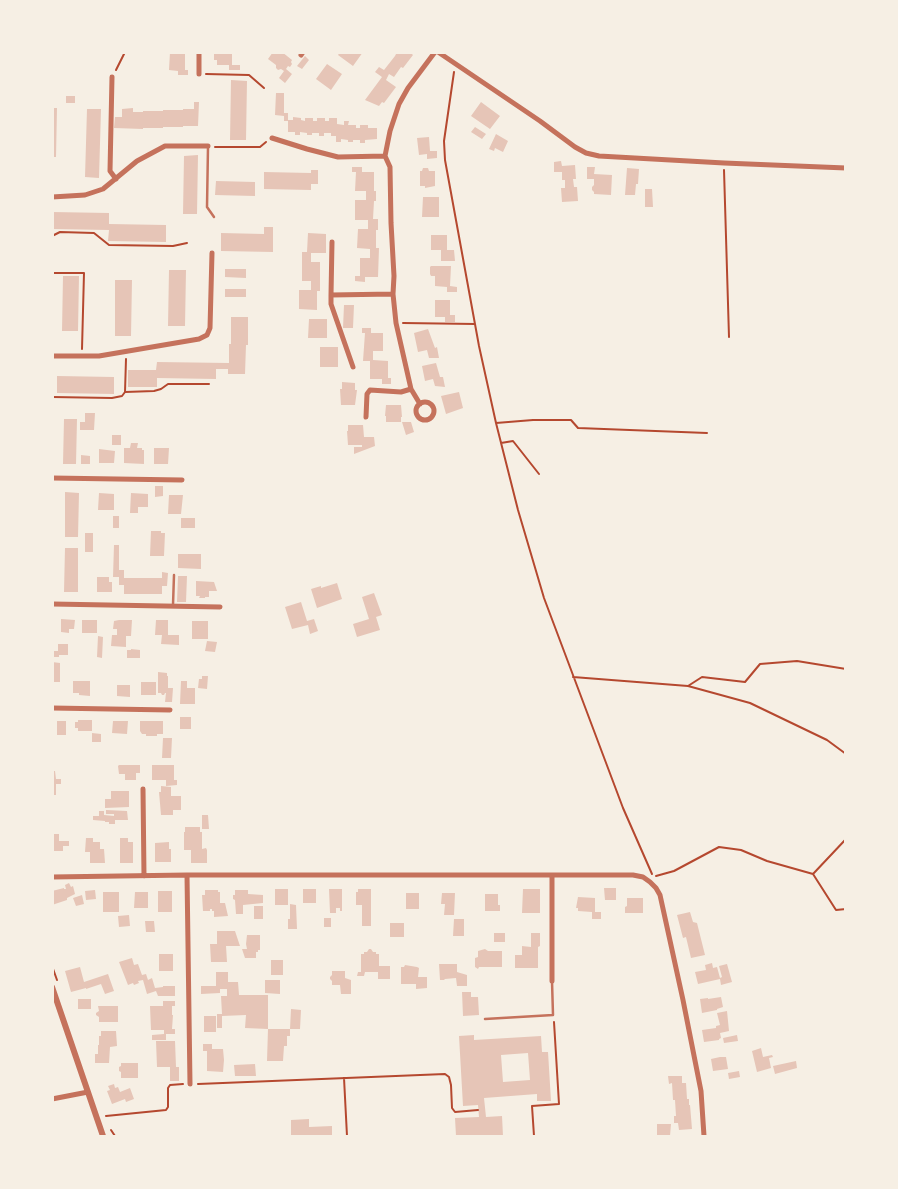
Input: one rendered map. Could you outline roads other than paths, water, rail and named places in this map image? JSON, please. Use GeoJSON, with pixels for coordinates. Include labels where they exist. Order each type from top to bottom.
{"type":"FeatureCollection","features":[{"type":"Feature","properties":{"kind":"street"},"geometry":{"type":"LineString","coordinates":[[199,52],[199,74]]}},
{"type":"Feature","properties":{"kind":"street"},"geometry":{"type":"LineString","coordinates":[[420,404],[411,389],[396,323],[393,294],[390,167],[385,156],[390,130],[399,104],[408,88],[437,52],[586,153],[599,156],[846,168]]}},
{"type":"Feature","properties":{"kind":"street"},"geometry":{"type":"LineString","coordinates":[[112,77],[110,171],[116,179]]}},
{"type":"Feature","properties":{"kind":"street"},"geometry":{"type":"LineString","coordinates":[[272,138],[338,157],[385,156]]}},
{"type":"Feature","properties":{"kind":"street"},"geometry":{"type":"LineString","coordinates":[[52,196],[85,195],[103,189],[137,161],[165,146],[208,146]]}},
{"type":"Feature","properties":{"kind":"street"},"geometry":{"type":"LineString","coordinates":[[332,242],[331,304],[353,367]]}},
{"type":"Feature","properties":{"kind":"street"},"geometry":{"type":"LineString","coordinates":[[52,356],[99,356],[200,339],[207,336],[210,328],[212,253]]}},
{"type":"Feature","properties":{"kind":"street"},"geometry":{"type":"LineString","coordinates":[[331,295],[393,294]]}},
{"type":"Feature","properties":{"kind":"street"},"geometry":{"type":"LineString","coordinates":[[366,417],[367,394],[370,390],[401,392],[411,389]]}},
{"type":"Feature","properties":{"kind":"street"},"geometry":{"type":"LineString","coordinates":[[52,478],[182,480]]}},
{"type":"Feature","properties":{"kind":"street"},"geometry":{"type":"LineString","coordinates":[[52,604],[220,607]]}},
{"type":"Feature","properties":{"kind":"street"},"geometry":{"type":"LineString","coordinates":[[52,708],[170,710]]}},
{"type":"Feature","properties":{"kind":"street"},"geometry":{"type":"LineString","coordinates":[[143,789],[144,876]]}},
{"type":"Feature","properties":{"kind":"street"},"geometry":{"type":"LineString","coordinates":[[187,875],[190,1084]]}},
{"type":"Feature","properties":{"kind":"street"},"geometry":{"type":"LineString","coordinates":[[52,877],[187,875],[634,875],[643,877],[656,888],[660,895],[701,1091],[704,1136]]}},
{"type":"Feature","properties":{"kind":"street"},"geometry":{"type":"LineString","coordinates":[[552,876],[552,982]]}},
{"type":"Feature","properties":{"kind":"street"},"geometry":{"type":"LineString","coordinates":[[52,987],[103,1136]]}},
{"type":"Feature","properties":{"kind":"street"},"geometry":{"type":"LineString","coordinates":[[52,1099],[88,1092]]}},
{"type":"Feature","properties":{"kind":"lane"},"geometry":{"type":"LineString","coordinates":[[208,146],[207,207],[214,216]]}},
{"type":"Feature","properties":{"kind":"lane"},"geometry":{"type":"LineString","coordinates":[[173,606],[174,575]]}},
{"type":"Feature","properties":{"kind":"lane"},"geometry":{"type":"LineString","coordinates":[[485,1019],[553,1015],[552,982]]}}]}
